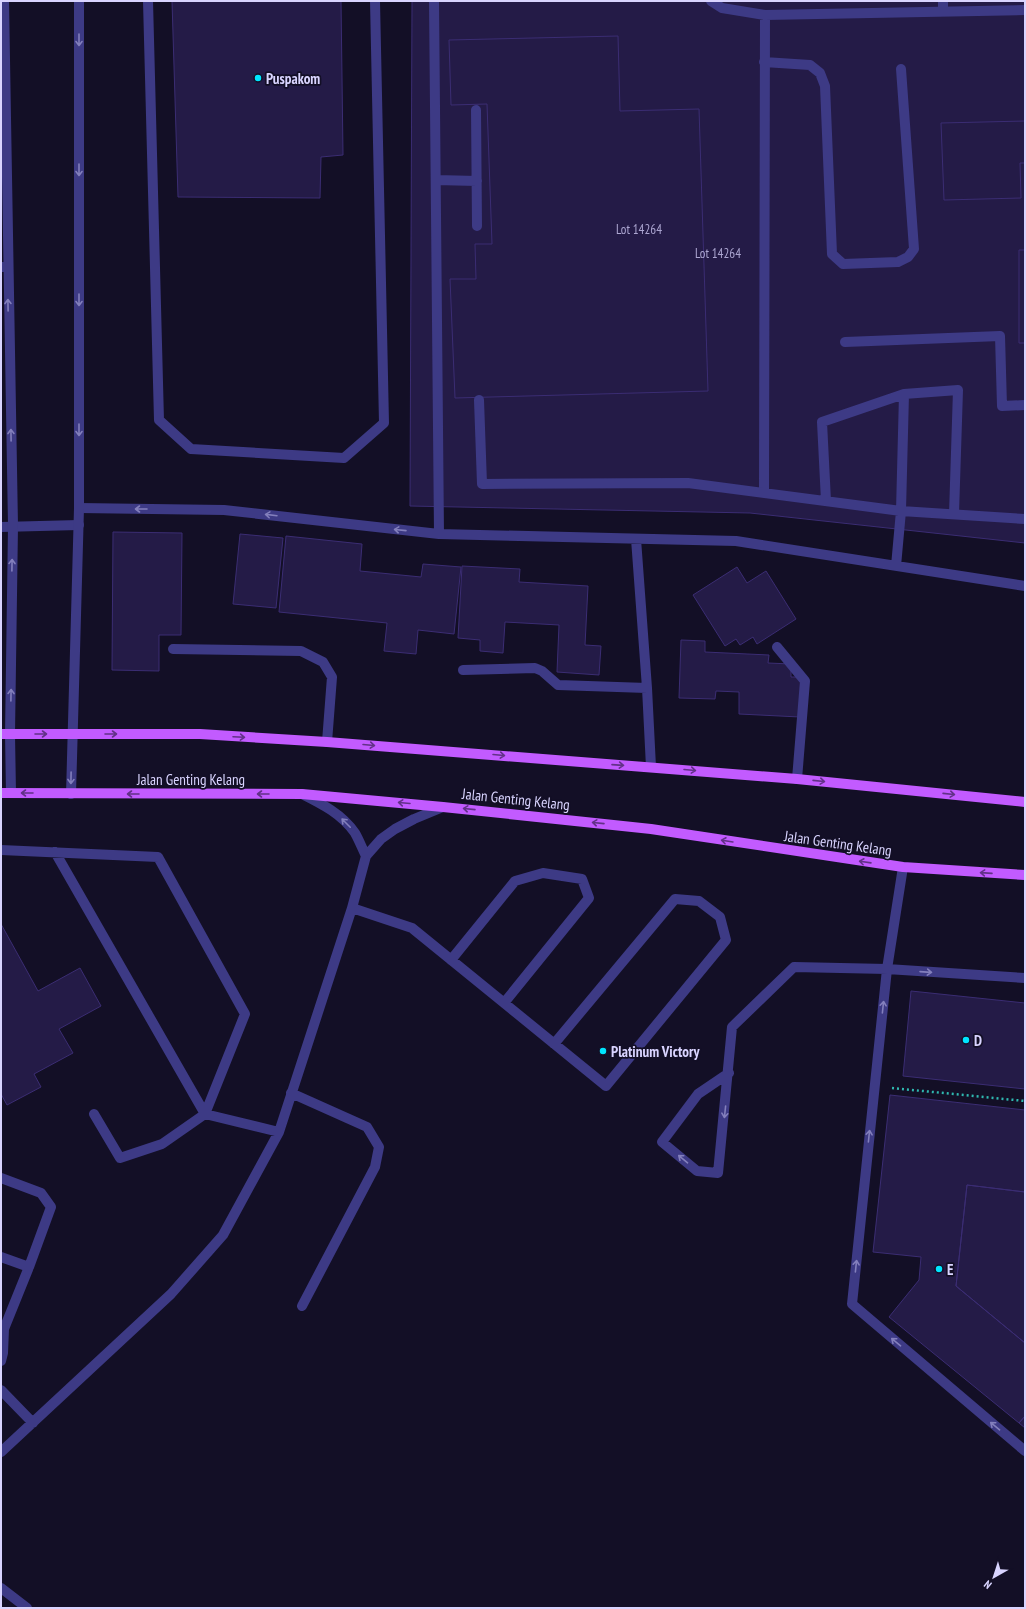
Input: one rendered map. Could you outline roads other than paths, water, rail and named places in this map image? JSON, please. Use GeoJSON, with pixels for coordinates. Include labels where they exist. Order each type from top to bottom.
{"type":"FeatureCollection","features":[{"type":"Feature","properties":{"kind":"main road"},"geometry":{"type":"LineString","coordinates":[[6,734],[200,734],[327,742],[797,779],[1025,802]]}},
{"type":"Feature","properties":{"kind":"main road","name":"Jalan Genting Kelang"},"geometry":{"type":"LineString","coordinates":[[6,793],[302,794],[651,829],[903,867],[1025,875]]}},
{"type":"Feature","properties":{"kind":"street"},"geometry":{"type":"LineString","coordinates":[[4,1],[2,21],[4,267],[13,526],[6,734],[6,793]]}},
{"type":"Feature","properties":{"kind":"street"},"geometry":{"type":"LineString","coordinates":[[71,794],[79,525],[79,1]]}},
{"type":"Feature","properties":{"kind":"street"},"geometry":{"type":"LineString","coordinates":[[148,1],[159,420],[191,450],[344,458],[384,424],[375,1]]}},
{"type":"Feature","properties":{"kind":"street"},"geometry":{"type":"LineString","coordinates":[[434,1],[439,534]]}},
{"type":"Feature","properties":{"kind":"street"},"geometry":{"type":"LineString","coordinates":[[711,1],[722,8],[765,15],[1025,10]]}},
{"type":"Feature","properties":{"kind":"street"},"geometry":{"type":"LineString","coordinates":[[943,1],[943,12]]}},
{"type":"Feature","properties":{"kind":"street"},"geometry":{"type":"LineString","coordinates":[[764,493],[765,15]]}},
{"type":"Feature","properties":{"kind":"street"},"geometry":{"type":"LineString","coordinates":[[764,62],[810,65],[820,73],[825,86],[832,254],[842,264],[898,262],[908,256],[914,249],[900,69]]}},
{"type":"Feature","properties":{"kind":"street"},"geometry":{"type":"LineString","coordinates":[[476,110],[477,226]]}},
{"type":"Feature","properties":{"kind":"street"},"geometry":{"type":"LineString","coordinates":[[436,180],[477,181]]}},
{"type":"Feature","properties":{"kind":"street"},"geometry":{"type":"LineString","coordinates":[[845,342],[1000,336],[1002,406],[1025,405]]}},
{"type":"Feature","properties":{"kind":"street"},"geometry":{"type":"LineString","coordinates":[[826,501],[822,422],[904,394],[958,390],[954,514]]}},
{"type":"Feature","properties":{"kind":"street"},"geometry":{"type":"LineString","coordinates":[[896,566],[901,511],[904,394]]}},
{"type":"Feature","properties":{"kind":"street"},"geometry":{"type":"LineString","coordinates":[[479,400],[482,484],[688,483],[901,511],[1025,519]]}},
{"type":"Feature","properties":{"kind":"street"},"geometry":{"type":"LineString","coordinates":[[79,508],[224,510],[439,534],[736,541],[1025,586]]}},
{"type":"Feature","properties":{"kind":"street"},"geometry":{"type":"LineString","coordinates":[[1,527],[79,525]]}},
{"type":"Feature","properties":{"kind":"street"},"geometry":{"type":"LineString","coordinates":[[636,539],[651,767]]}},
{"type":"Feature","properties":{"kind":"street"},"geometry":{"type":"LineString","coordinates":[[777,647],[805,681],[797,779]]}},
{"type":"Feature","properties":{"kind":"street"},"geometry":{"type":"LineString","coordinates":[[173,649],[301,651],[323,662],[332,677],[327,742]]}},
{"type":"Feature","properties":{"kind":"street"},"geometry":{"type":"LineString","coordinates":[[463,670],[535,668],[542,671],[558,685],[647,688]]}},
{"type":"Feature","properties":{"kind":"street"},"geometry":{"type":"LineString","coordinates":[[302,794],[328,808],[346,822],[356,834],[366,856]]}},
{"type":"Feature","properties":{"kind":"street"},"geometry":{"type":"LineString","coordinates":[[1,1452],[171,1294],[223,1235],[279,1132],[352,908],[366,856],[381,839],[395,829],[443,807]]}},
{"type":"Feature","properties":{"kind":"street"},"geometry":{"type":"LineString","coordinates":[[1,850],[158,857],[245,1014],[205,1114],[162,1144],[120,1158],[94,1114]]}},
{"type":"Feature","properties":{"kind":"street"},"geometry":{"type":"LineString","coordinates":[[55,852],[205,1114],[279,1132]]}},
{"type":"Feature","properties":{"kind":"street"},"geometry":{"type":"LineString","coordinates":[[903,867],[887,969],[852,1304],[1025,1451]]}},
{"type":"Feature","properties":{"kind":"street"},"geometry":{"type":"LineString","coordinates":[[451,960],[515,881],[543,873],[582,879],[589,898],[504,1003]]}},
{"type":"Feature","properties":{"kind":"street"},"geometry":{"type":"LineString","coordinates":[[352,908],[412,928],[554,1044],[606,1086],[726,940],[720,917],[699,901],[675,899],[554,1044]]}},
{"type":"Feature","properties":{"kind":"street"},"geometry":{"type":"LineString","coordinates":[[729,1073],[698,1094],[662,1142],[697,1171],[718,1173],[729,1073],[732,1027],[794,967],[887,969],[1025,978]]}},
{"type":"Feature","properties":{"kind":"street"},"geometry":{"type":"LineString","coordinates":[[291,1093],[367,1127],[379,1147],[375,1167],[302,1306]]}},
{"type":"Feature","properties":{"kind":"street"},"geometry":{"type":"LineString","coordinates":[[1,1178],[42,1193],[51,1207],[29,1267],[2,1329],[3,1353],[1,1361]]}},
{"type":"Feature","properties":{"kind":"street"},"geometry":{"type":"LineString","coordinates":[[1,1257],[29,1267]]}},
{"type":"Feature","properties":{"kind":"street"},"geometry":{"type":"LineString","coordinates":[[1,1390],[33,1423]]}},
{"type":"Feature","properties":{"kind":"street"},"geometry":{"type":"LineString","coordinates":[[1,1588],[27,1608]]}},
{"type":"Feature","properties":{"kind":"place","name":"Puspakom"},"geometry":{"type":"Point","coordinates":[258,78]}},
{"type":"Feature","properties":{"kind":"place","name":"D"},"geometry":{"type":"Point","coordinates":[966,1040]}},
{"type":"Feature","properties":{"kind":"place","name":"Platinum Victory"},"geometry":{"type":"Point","coordinates":[603,1051]}},
{"type":"Feature","properties":{"kind":"place","name":"E"},"geometry":{"type":"Point","coordinates":[939,1269]}}]}
